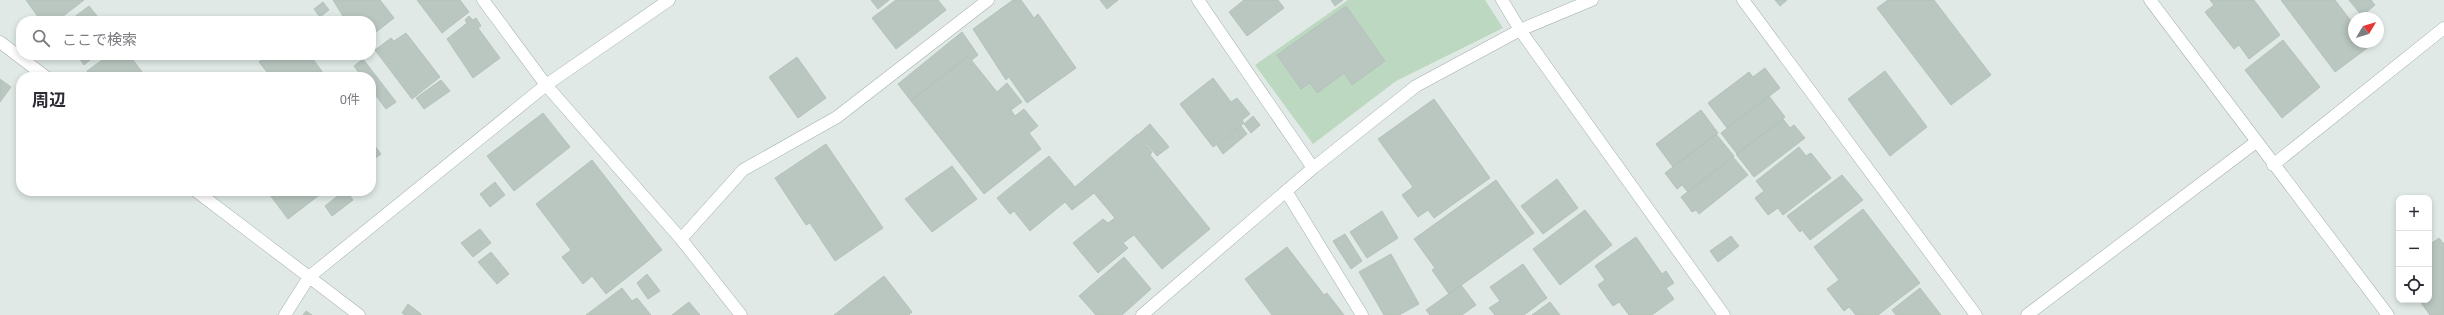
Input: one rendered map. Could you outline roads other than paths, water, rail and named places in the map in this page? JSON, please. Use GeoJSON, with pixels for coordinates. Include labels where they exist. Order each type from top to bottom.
{"type":"FeatureCollection","features":[{"type":"Feature","properties":{"kind":"street"},"geometry":{"type":"LineString","coordinates":[[483,0],[546,85],[681,239],[741,315]]}},
{"type":"Feature","properties":{"kind":"street"},"geometry":{"type":"LineString","coordinates":[[285,315],[309,277],[546,85],[669,0]]}},
{"type":"Feature","properties":{"kind":"street"},"geometry":{"type":"LineString","coordinates":[[681,239],[743,170],[837,117],[988,0]]}},
{"type":"Feature","properties":{"kind":"street"},"geometry":{"type":"LineString","coordinates":[[1198,0],[1313,168]]}},
{"type":"Feature","properties":{"kind":"street"},"geometry":{"type":"LineString","coordinates":[[1502,0],[1520,30],[1724,315]]}},
{"type":"Feature","properties":{"kind":"street"},"geometry":{"type":"LineString","coordinates":[[1142,315],[1313,168],[1416,86],[1520,30],[1592,0]]}},
{"type":"Feature","properties":{"kind":"street"},"geometry":{"type":"LineString","coordinates":[[1743,0],[1976,315]]}},
{"type":"Feature","properties":{"kind":"street"},"geometry":{"type":"LineString","coordinates":[[2150,0],[2273,165],[2388,315]]}},
{"type":"Feature","properties":{"kind":"street"},"geometry":{"type":"LineString","coordinates":[[2273,165],[2444,28]]}},
{"type":"Feature","properties":{"kind":"street"},"geometry":{"type":"LineString","coordinates":[[0,42],[16,54]]}},
{"type":"Feature","properties":{"kind":"street"},"geometry":{"type":"LineString","coordinates":[[24,60],[39,72]]}},
{"type":"Feature","properties":{"kind":"street"},"geometry":{"type":"LineString","coordinates":[[2027,315],[2256,142]]}},
{"type":"Feature","properties":{"kind":"street"},"geometry":{"type":"LineString","coordinates":[[1286,191],[1362,315]]}},
{"type":"Feature","properties":{"kind":"street"},"geometry":{"type":"LineString","coordinates":[[203,196],[359,315]]}}]}
